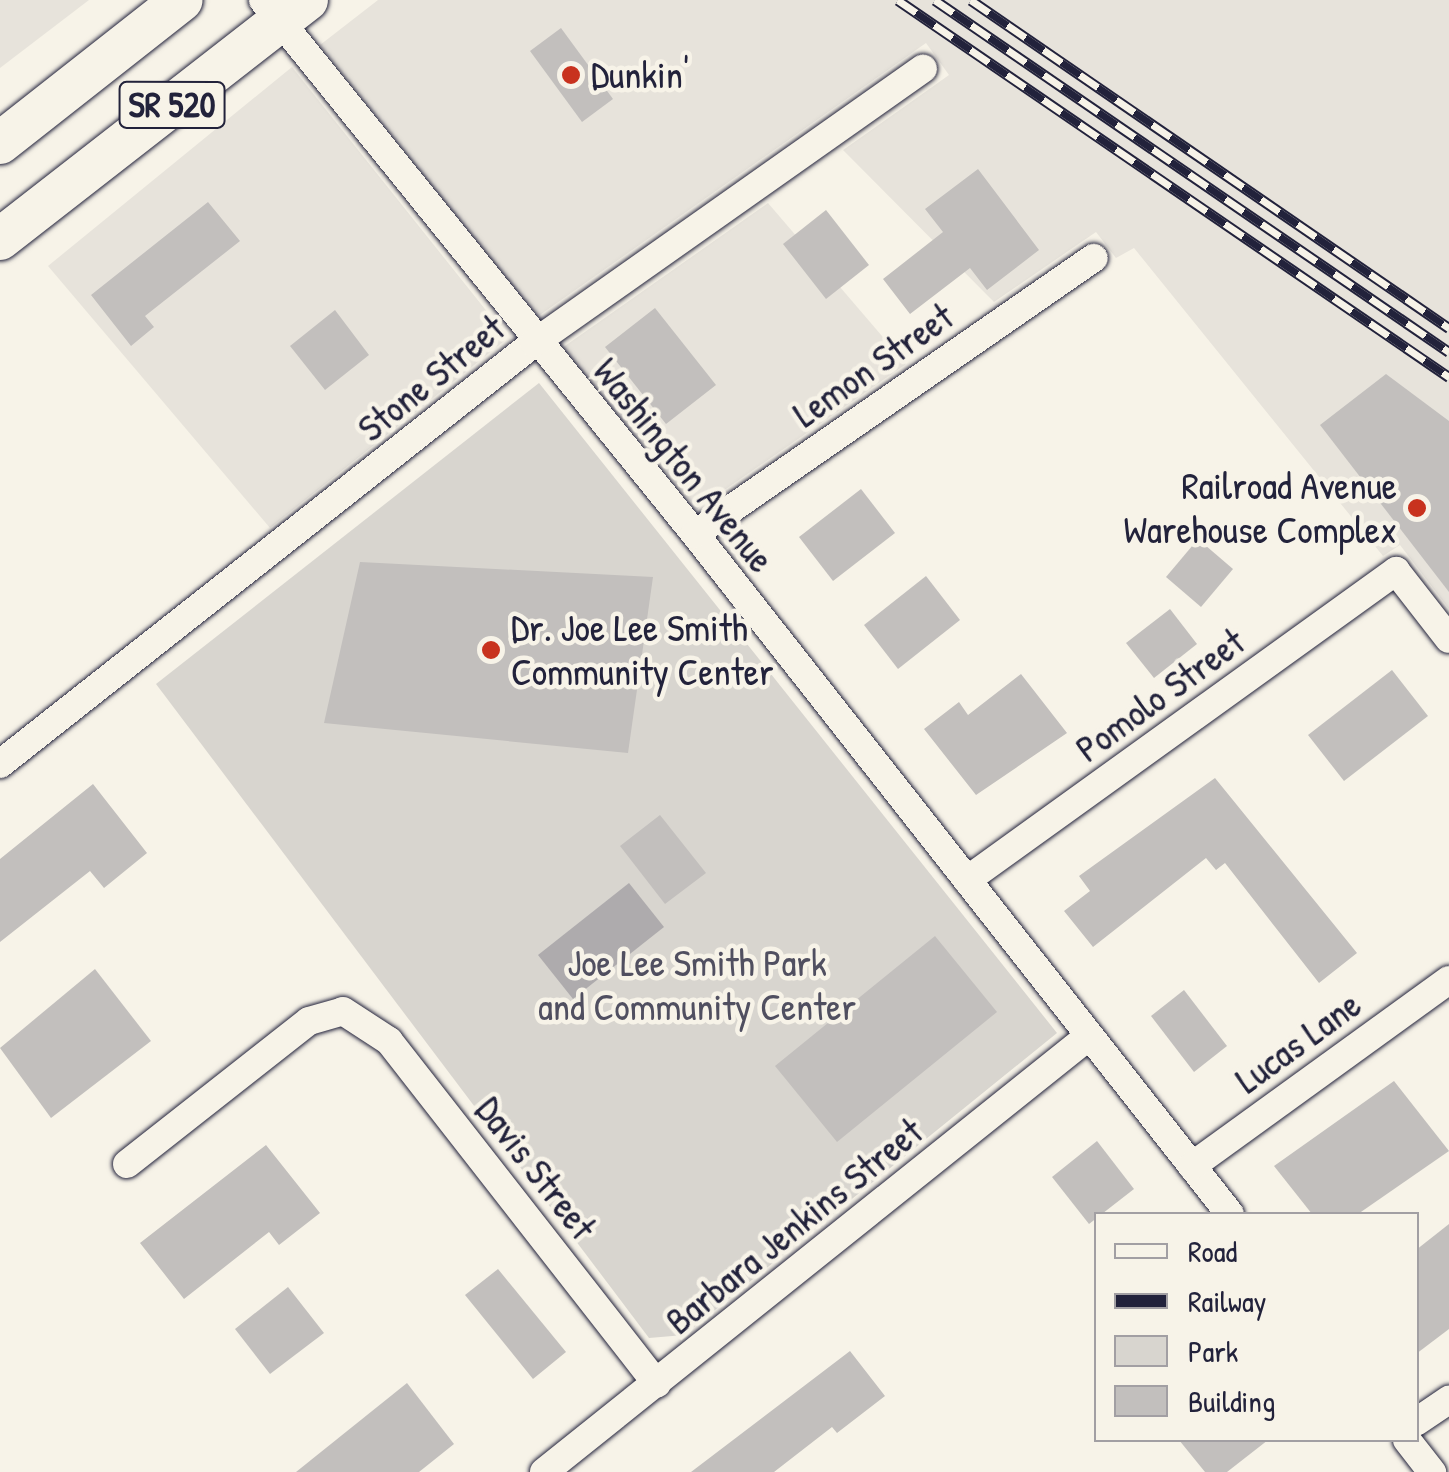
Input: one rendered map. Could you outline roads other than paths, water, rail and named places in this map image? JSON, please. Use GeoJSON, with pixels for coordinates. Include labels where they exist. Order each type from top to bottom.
{"type":"FeatureCollection","features":[{"type":"Feature","properties":{"kind":"main road","name":"SR 520"},"geometry":{"type":"LineString","coordinates":[[0,142],[182,0]]}},
{"type":"Feature","properties":{"kind":"main road","name":"SR 520"},"geometry":{"type":"LineString","coordinates":[[0,239],[283,7]]}},
{"type":"Feature","properties":{"kind":"street","name":"Washington Avenue"},"geometry":{"type":"LineString","coordinates":[[283,7],[534,342],[695,534],[1228,1212]]}},
{"type":"Feature","properties":{"kind":"street","name":"Stone Street"},"geometry":{"type":"LineString","coordinates":[[0,764],[534,342],[923,70]]}},
{"type":"Feature","properties":{"kind":"street","name":"Lemon Street"},"geometry":{"type":"LineString","coordinates":[[695,534],[1094,258]]}},
{"type":"Feature","properties":{"kind":"street","name":"Pomolo Street"},"geometry":{"type":"LineString","coordinates":[[967,880],[1396,571],[1449,640]]}},
{"type":"Feature","properties":{"kind":"street","name":"Lucas Lane"},"geometry":{"type":"LineString","coordinates":[[1192,1166],[1449,980]]}},
{"type":"Feature","properties":{"kind":"street","name":"Davis Street"},"geometry":{"type":"LineString","coordinates":[[126,1164],[309,1021],[344,1010],[390,1042],[657,1384]]}},
{"type":"Feature","properties":{"kind":"street","name":"Barbara Jenkins Street"},"geometry":{"type":"LineString","coordinates":[[544,1472],[1090,1036]]}},
{"type":"Feature","properties":{"kind":"street"},"geometry":{"type":"LineString","coordinates":[[1419,1420],[1449,1400]]}},
{"type":"Feature","properties":{"kind":"street"},"geometry":{"type":"LineString","coordinates":[[1409,1442],[1432,1472]]}},
{"type":"Feature","properties":{"kind":"railway"},"geometry":{"type":"LineString","coordinates":[[898,0],[1449,377]]}},
{"type":"Feature","properties":{"kind":"railway"},"geometry":{"type":"LineString","coordinates":[[935,0],[1449,352]]}},
{"type":"Feature","properties":{"kind":"railway"},"geometry":{"type":"LineString","coordinates":[[971,0],[1449,328]]}},
{"type":"Feature","properties":{"kind":"place","name":"Dunkin'"},"geometry":{"type":"Point","coordinates":[571,75]}},
{"type":"Feature","properties":{"kind":"place","name":"Railroad Avenue Warehouse Complex"},"geometry":{"type":"Point","coordinates":[1417,508]}},
{"type":"Feature","properties":{"kind":"place","name":"Dr. Joe Lee Smith Community Center"},"geometry":{"type":"Point","coordinates":[491,650]}},
{"type":"Feature","properties":{"kind":"park label","name":"Joe Lee Smith Park and Community Center"},"geometry":{"type":"Point","coordinates":[697,985]}}]}
